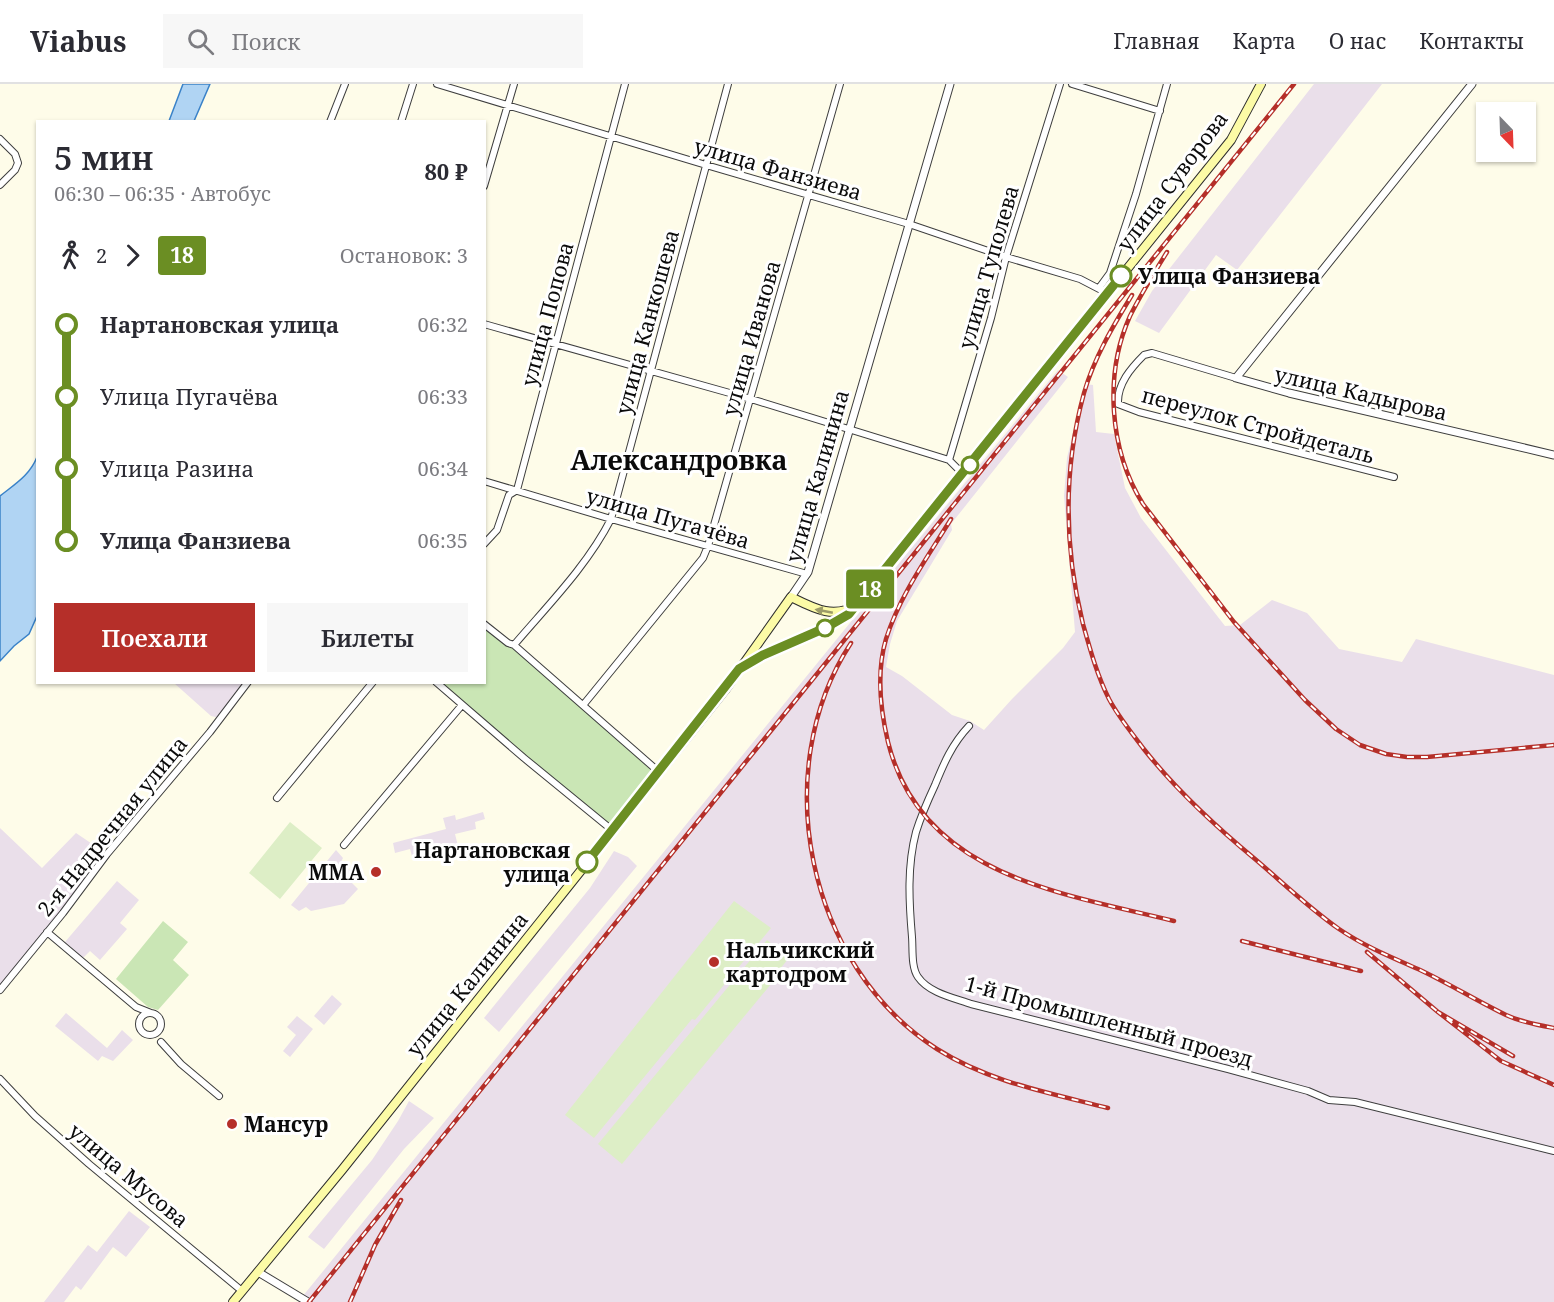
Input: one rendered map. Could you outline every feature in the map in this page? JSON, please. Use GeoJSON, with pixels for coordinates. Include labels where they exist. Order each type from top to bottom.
{"type":"FeatureCollection","features":[{"type":"Feature","properties":{"kind":"main road","name":"улица Суворова"},"geometry":{"type":"LineString","coordinates":[[739,669],[777,648],[845,618],[858,605],[1231,140],[1261,84]]}},
{"type":"Feature","properties":{"kind":"main road"},"geometry":{"type":"LineString","coordinates":[[791,597],[818,611],[828,613],[848,610],[858,605]]}},
{"type":"Feature","properties":{"kind":"main road","name":"улица Калинина"},"geometry":{"type":"LineString","coordinates":[[233,1302],[347,1164],[659,772],[739,669],[791,597]]}},
{"type":"Feature","properties":{"kind":"street"},"geometry":{"type":"LineString","coordinates":[[331,120],[345,84]]}},
{"type":"Feature","properties":{"kind":"street"},"geometry":{"type":"LineString","coordinates":[[402,120],[413,84]]}},
{"type":"Feature","properties":{"kind":"street","name":"улица Фанзиева"},"geometry":{"type":"LineString","coordinates":[[437,84],[808,196],[909,224],[1080,279],[1107,293]]}},
{"type":"Feature","properties":{"kind":"street"},"geometry":{"type":"LineString","coordinates":[[486,179],[514,84]]}},
{"type":"Feature","properties":{"kind":"street","name":"улица Попова"},"geometry":{"type":"LineString","coordinates":[[486,542],[497,530],[509,495],[517,490],[625,84]]}},
{"type":"Feature","properties":{"kind":"street","name":"улица Канкошева"},"geometry":{"type":"LineString","coordinates":[[514,645],[579,569],[611,519],[728,84]]}},
{"type":"Feature","properties":{"kind":"street","name":"улица Иванова"},"geometry":{"type":"LineString","coordinates":[[584,704],[703,558],[708,546],[840,84]]}},
{"type":"Feature","properties":{"kind":"street","name":"улица Калинина"},"geometry":{"type":"LineString","coordinates":[[791,597],[807,574],[950,84]]}},
{"type":"Feature","properties":{"kind":"street","name":"улица Туполева"},"geometry":{"type":"LineString","coordinates":[[949,460],[991,318],[1006,257],[1060,84]]}},
{"type":"Feature","properties":{"kind":"street"},"geometry":{"type":"LineString","coordinates":[[1072,84],[1160,111]]}},
{"type":"Feature","properties":{"kind":"street"},"geometry":{"type":"LineString","coordinates":[[1099,288],[1110,273],[1136,194],[1167,84]]}},
{"type":"Feature","properties":{"kind":"street"},"geometry":{"type":"LineString","coordinates":[[1236,378],[1472,84]]}},
{"type":"Feature","properties":{"kind":"street"},"geometry":{"type":"LineString","coordinates":[[0,139],[18,159],[15,170],[0,185]]}},
{"type":"Feature","properties":{"kind":"street"},"geometry":{"type":"LineString","coordinates":[[486,325],[751,399],[949,460],[963,474]]}},
{"type":"Feature","properties":{"kind":"street","name":"переулок Стройдеталь"},"geometry":{"type":"LineString","coordinates":[[1162,357],[1152,353],[1144,354],[1136,362],[1122,384],[1118,404],[1139,412],[1394,477]]}},
{"type":"Feature","properties":{"kind":"street","name":"улица Кадырова"},"geometry":{"type":"LineString","coordinates":[[1162,357],[1270,388],[1554,455]]}},
{"type":"Feature","properties":{"kind":"street","name":"улица Пугачёва"},"geometry":{"type":"LineString","coordinates":[[486,482],[807,574]]}},
{"type":"Feature","properties":{"kind":"street"},"geometry":{"type":"LineString","coordinates":[[486,626],[514,645],[584,704],[659,772]]}},
{"type":"Feature","properties":{"kind":"street","name":"2-я Надречная улица"},"geometry":{"type":"LineString","coordinates":[[0,990],[107,854],[203,740],[246,684]]}},
{"type":"Feature","properties":{"kind":"street"},"geometry":{"type":"LineString","coordinates":[[277,798],[371,684]]}},
{"type":"Feature","properties":{"kind":"street"},"geometry":{"type":"LineString","coordinates":[[438,684],[612,830]]}},
{"type":"Feature","properties":{"kind":"street"},"geometry":{"type":"LineString","coordinates":[[344,845],[462,705]]}},
{"type":"Feature","properties":{"kind":"street","name":"1-й Промышленный проезд"},"geometry":{"type":"LineString","coordinates":[[969,726],[949,750],[923,813],[913,849],[909,908],[914,967],[918,977],[926,986],[970,1004],[1228,1069],[1308,1091],[1329,1100],[1355,1102],[1554,1151]]}},
{"type":"Feature","properties":{"kind":"street"},"geometry":{"type":"LineString","coordinates":[[47,932],[136,1007],[159,1017],[161,1042]]}},
{"type":"Feature","properties":{"kind":"street"},"geometry":{"type":"LineString","coordinates":[[136,1007],[141,1018],[140,1028],[143,1032],[161,1042],[181,1064],[219,1096]]}},
{"type":"Feature","properties":{"kind":"street"},"geometry":{"type":"LineString","coordinates":[[141,1018],[151,1013]]}},
{"type":"Feature","properties":{"kind":"street"},"geometry":{"type":"LineString","coordinates":[[149,1035],[155,1034],[160,1029]]}},
{"type":"Feature","properties":{"kind":"street","name":"улица Мусова"},"geometry":{"type":"LineString","coordinates":[[0,1079],[35,1116],[89,1164],[242,1291]]}},
{"type":"Feature","properties":{"kind":"street"},"geometry":{"type":"LineString","coordinates":[[258,1272],[308,1302]]}},
{"type":"Feature","properties":{"kind":"shaded area"},"geometry":{"type":"Polygon","coordinates":[[[1314,84],[1382,84],[1237,270],[1216,255],[1159,333],[1135,321],[1152,291],[1314,84]]]}},
{"type":"Feature","properties":{"kind":"shaded area"},"geometry":{"type":"Polygon","coordinates":[[[1058,370],[1068,377],[951,524],[952,530],[897,621],[886,667],[902,676],[952,715],[970,721],[984,730],[1063,648],[1075,632],[1064,496],[1067,458],[1085,384],[1093,385],[1096,432],[1114,434],[1125,488],[1141,518],[1225,626],[1240,625],[1272,600],[1307,613],[1339,649],[1402,662],[1416,639],[1554,675],[1554,1302],[298,1302],[858,613],[1058,370]]]}},
{"type":"Feature","properties":{"kind":"shaded area"},"geometry":{"type":"Polygon","coordinates":[[[175,684],[247,684],[220,718],[211,716],[175,684]]]}},
{"type":"Feature","properties":{"kind":"shaded area"},"geometry":{"type":"Polygon","coordinates":[[[483,812],[485,819],[475,822],[476,829],[455,834],[459,850],[446,853],[444,848],[412,856],[410,849],[395,853],[393,843],[446,829],[443,818],[455,815],[456,820],[483,812]]]}},
{"type":"Feature","properties":{"kind":"shaded area"},"geometry":{"type":"Polygon","coordinates":[[[0,828],[42,868],[76,833],[107,854],[0,990],[0,828]]]}},
{"type":"Feature","properties":{"kind":"shaded area"},"geometry":{"type":"Polygon","coordinates":[[[336,850],[343,858],[341,862],[355,875],[350,881],[358,889],[344,904],[311,911],[306,907],[299,911],[291,905],[336,850]]]}},
{"type":"Feature","properties":{"kind":"shaded area"},"geometry":{"type":"Polygon","coordinates":[[[614,851],[628,857],[637,866],[499,1032],[484,1018],[590,888],[614,851]]]}},
{"type":"Feature","properties":{"kind":"shaded area"},"geometry":{"type":"Polygon","coordinates":[[[117,881],[139,900],[120,923],[127,929],[100,960],[90,951],[83,958],[65,942],[117,881]]]}},
{"type":"Feature","properties":{"kind":"shaded area"},"geometry":{"type":"Polygon","coordinates":[[[332,995],[342,1004],[324,1025],[314,1016],[332,995]]]}},
{"type":"Feature","properties":{"kind":"shaded area"},"geometry":{"type":"Polygon","coordinates":[[[66,1013],[107,1048],[122,1030],[133,1040],[113,1061],[102,1056],[98,1061],[55,1026],[66,1013]]]}},
{"type":"Feature","properties":{"kind":"shaded area"},"geometry":{"type":"Polygon","coordinates":[[[297,1016],[313,1029],[290,1057],[283,1051],[296,1035],[287,1027],[297,1016]]]}},
{"type":"Feature","properties":{"kind":"shaded area"},"geometry":{"type":"Polygon","coordinates":[[[409,1101],[434,1118],[404,1149],[324,1249],[308,1237],[372,1160],[409,1101]]]}},
{"type":"Feature","properties":{"kind":"shaded area"},"geometry":{"type":"Polygon","coordinates":[[[129,1211],[150,1227],[126,1257],[113,1247],[81,1290],[76,1286],[64,1302],[44,1302],[88,1245],[97,1252],[129,1211]]]}},
{"type":"Feature","properties":{"kind":"green space"},"geometry":{"type":"Polygon","coordinates":[[[486,625],[659,772],[612,830],[437,684],[486,684],[486,625]]]}},
{"type":"Feature","properties":{"kind":"green space"},"geometry":{"type":"Polygon","coordinates":[[[290,822],[322,848],[280,899],[249,873],[290,822]]]}},
{"type":"Feature","properties":{"kind":"green space"},"geometry":{"type":"Polygon","coordinates":[[[734,901],[771,928],[594,1138],[565,1115],[734,901]]]}},
{"type":"Feature","properties":{"kind":"green space"},"geometry":{"type":"Polygon","coordinates":[[[163,921],[188,942],[173,960],[189,975],[158,1010],[148,1007],[116,979],[163,921]]]}},
{"type":"Feature","properties":{"kind":"green space"},"geometry":{"type":"Polygon","coordinates":[[[767,940],[789,958],[779,970],[781,972],[622,1164],[598,1144],[767,940]]]}},
{"type":"Feature","properties":{"kind":"water"},"geometry":{"type":"Polygon","coordinates":[[[183,84],[210,84],[194,120],[169,120],[183,84]]]}},
{"type":"Feature","properties":{"kind":"water"},"geometry":{"type":"Polygon","coordinates":[[[36,459],[36,618],[29,634],[0,661],[0,496],[26,474],[36,459]]]}},
{"type":"Feature","properties":{"kind":"railway"},"geometry":{"type":"LineString","coordinates":[[309,1302],[1294,84]]}},
{"type":"Feature","properties":{"kind":"railway"},"geometry":{"type":"LineString","coordinates":[[1167,252],[1134,308],[1122,339],[1116,362],[1114,387],[1117,436],[1123,460],[1143,504],[1234,622],[1305,700],[1336,729],[1360,745],[1386,754],[1407,757],[1554,745]]}},
{"type":"Feature","properties":{"kind":"railway"},"geometry":{"type":"LineString","coordinates":[[1132,295],[1105,342],[1088,380],[1077,422],[1069,480],[1069,537],[1077,595],[1094,662],[1113,705],[1143,748],[1182,793],[1328,921],[1368,946],[1429,974],[1506,1015],[1554,1028]]}},
{"type":"Feature","properties":{"kind":"railway"},"geometry":{"type":"LineString","coordinates":[[951,519],[906,592],[892,623],[883,652],[880,678],[883,716],[888,742],[905,787],[931,823],[963,850],[1001,871],[1086,900],[1174,921]]}},
{"type":"Feature","properties":{"kind":"railway"},"geometry":{"type":"LineString","coordinates":[[851,643],[825,694],[811,749],[807,806],[814,863],[831,918],[857,969],[893,1013],[937,1049],[999,1078],[1108,1108]]}},
{"type":"Feature","properties":{"kind":"railway"},"geometry":{"type":"LineString","coordinates":[[1242,941],[1361,971]]}},
{"type":"Feature","properties":{"kind":"railway"},"geometry":{"type":"LineString","coordinates":[[1367,952],[1438,1012]]}},
{"type":"Feature","properties":{"kind":"railway"},"geometry":{"type":"LineString","coordinates":[[1513,1056],[1438,1012],[1501,1061],[1554,1085]]}},
{"type":"Feature","properties":{"kind":"railway"},"geometry":{"type":"LineString","coordinates":[[350,1302],[375,1245],[401,1200]]}},
{"type":"Feature","properties":{"kind":"bus line","name":"18"},"geometry":{"type":"LineString","coordinates":[[587,862],[725,690],[739,669],[777,648],[845,618],[858,605],[1121,276]]}},
{"type":"Feature","properties":{"kind":"place","name":"Улица Фанзиева"},"geometry":{"type":"Point","coordinates":[1121,276]}},
{"type":"Feature","properties":{"kind":"place","name":"Нартановская улица"},"geometry":{"type":"Point","coordinates":[587,862]}},
{"type":"Feature","properties":{"kind":"place","name":"MMA"},"geometry":{"type":"Point","coordinates":[376,872]}},
{"type":"Feature","properties":{"kind":"place","name":"Нальчикский картодром"},"geometry":{"type":"Point","coordinates":[714,962]}},
{"type":"Feature","properties":{"kind":"place","name":"Мансур"},"geometry":{"type":"Point","coordinates":[232,1124]}},
{"type":"Feature","properties":{"kind":"district","name":"Александровка"},"geometry":{"type":"Point","coordinates":[679,459]}}]}
